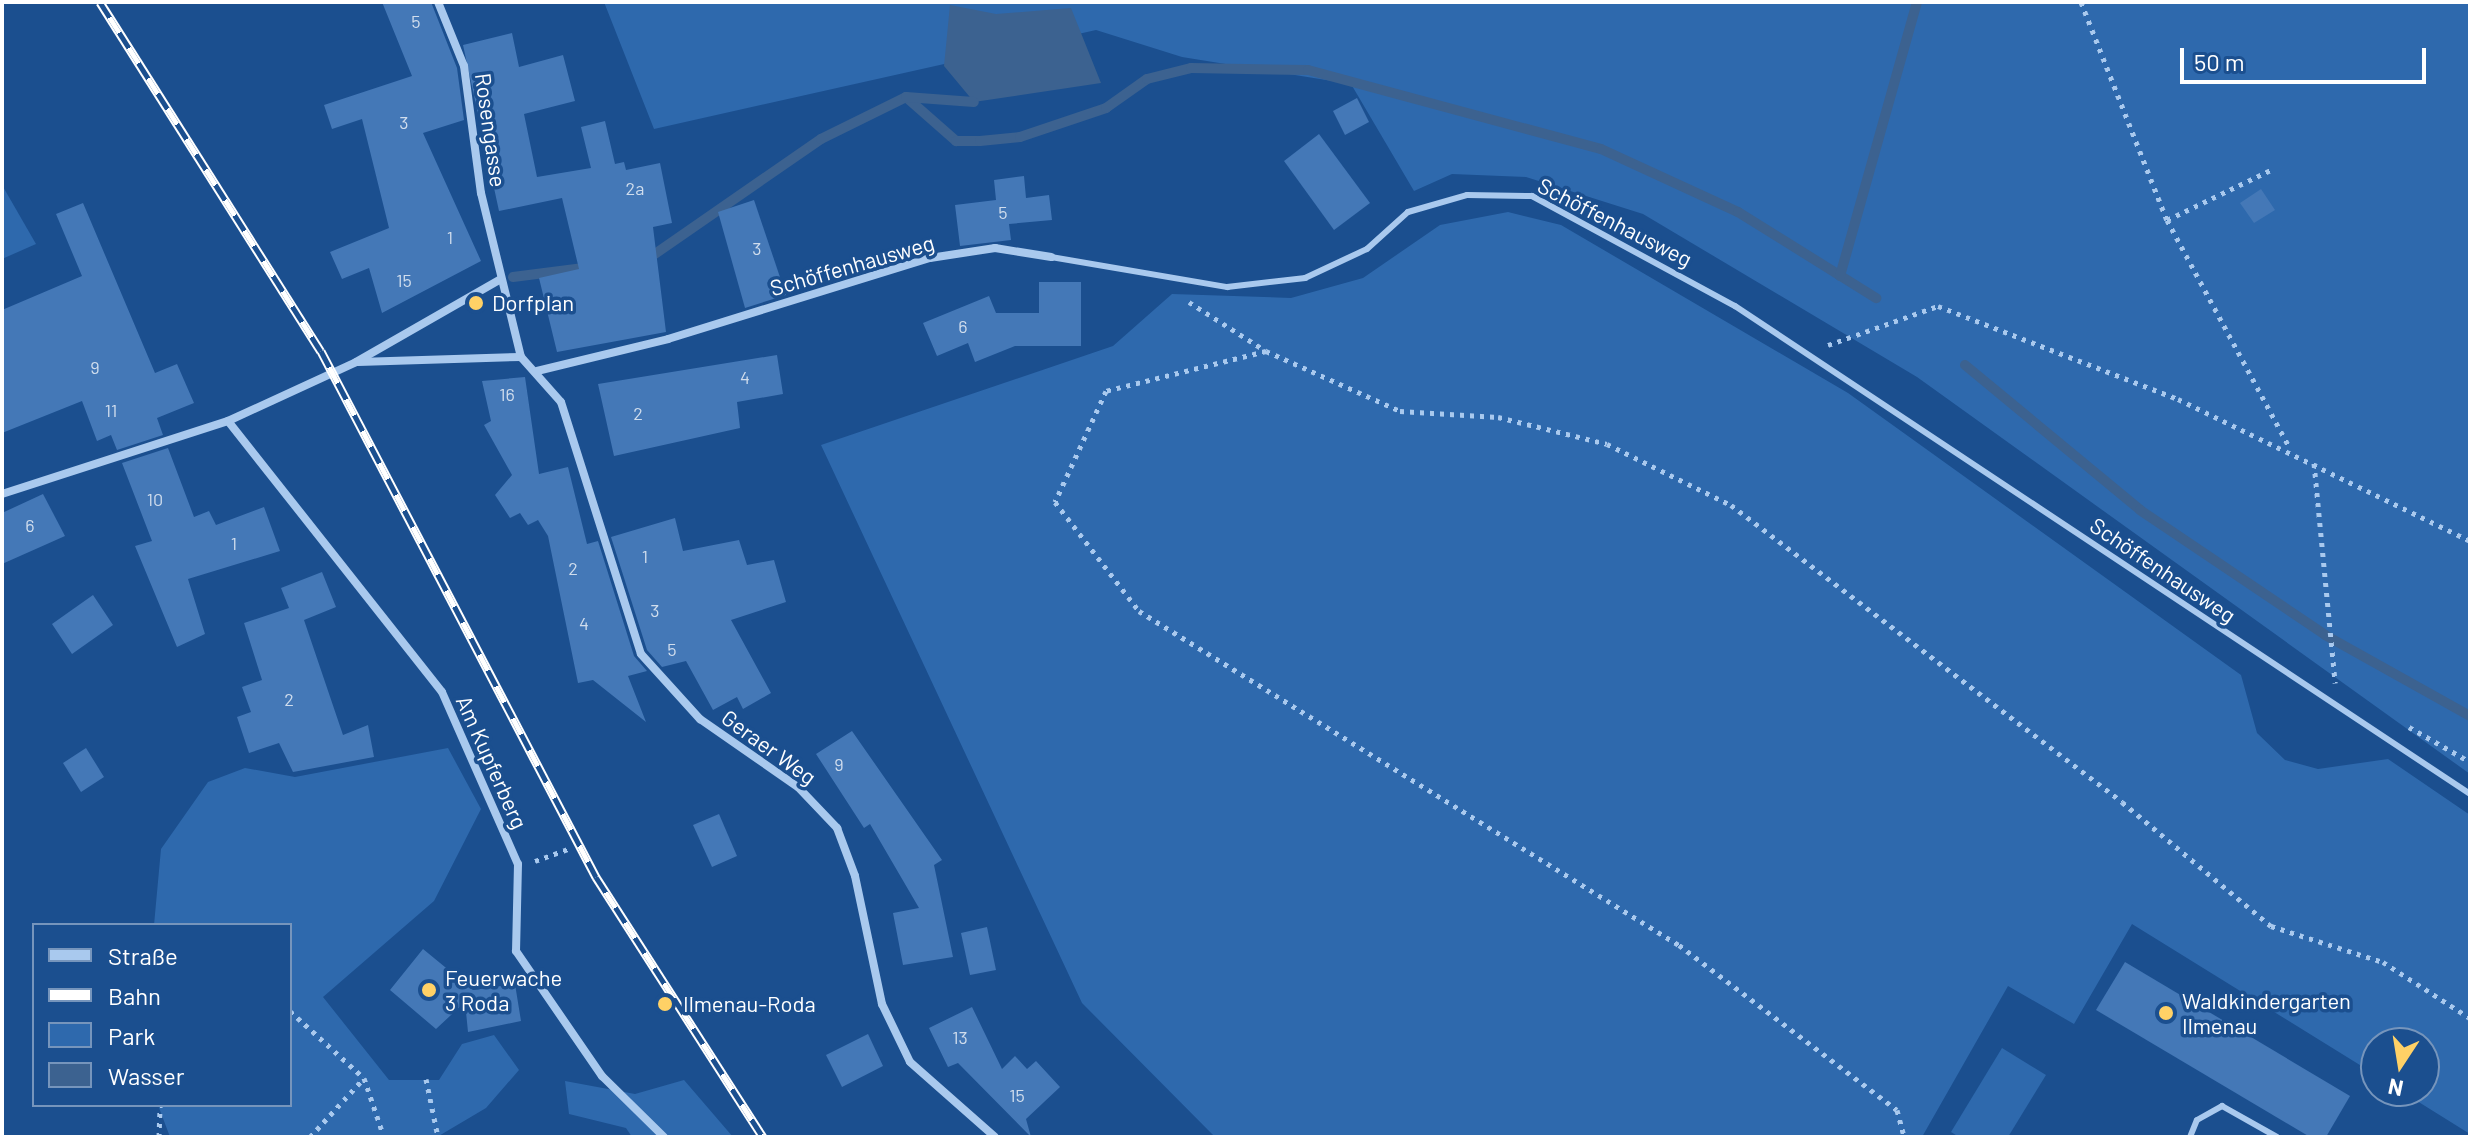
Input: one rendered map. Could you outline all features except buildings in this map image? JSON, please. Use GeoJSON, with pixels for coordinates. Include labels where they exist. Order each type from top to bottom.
{"type":"FeatureCollection","features":[{"type":"Feature","properties":{"kind":"street","name":"Rosengasse"},"geometry":{"type":"LineString","coordinates":[[438,2],[464,66],[499,280]]}},
{"type":"Feature","properties":{"kind":"street","name":"Schöffenhausweg"},"geometry":{"type":"LineString","coordinates":[[537,371],[668,339],[930,258],[995,248],[1051,257]]}},
{"type":"Feature","properties":{"kind":"street"},"geometry":{"type":"LineString","coordinates":[[2,494],[228,421],[356,362],[499,280],[521,357],[537,371]]}},
{"type":"Feature","properties":{"kind":"street"},"geometry":{"type":"LineString","coordinates":[[356,362],[521,357]]}},
{"type":"Feature","properties":{"kind":"street","name":"Geraer Weg"},"geometry":{"type":"LineString","coordinates":[[537,371],[561,402],[641,654],[700,719],[798,787],[837,828],[855,876],[882,1004],[910,1062],[995,1137]]}},
{"type":"Feature","properties":{"kind":"street","name":"Am Kupferberg"},"geometry":{"type":"LineString","coordinates":[[228,421],[442,692],[518,864],[516,951],[602,1076],[664,1137]]}},
{"type":"Feature","properties":{"kind":"lane","name":"Schöffenhausweg"},"geometry":{"type":"LineString","coordinates":[[1051,257],[1155,280],[1227,287],[1305,278],[1367,249],[1408,212],[1467,195],[1532,196],[1806,353],[2470,794]]}},
{"type":"Feature","properties":{"kind":"lane"},"geometry":{"type":"LineString","coordinates":[[2190,1137],[2197,1120],[2222,1106],[2277,1137]]}},
{"type":"Feature","properties":{"kind":"path"},"geometry":{"type":"LineString","coordinates":[[2081,2],[2167,220],[2289,448]]}},
{"type":"Feature","properties":{"kind":"path"},"geometry":{"type":"LineString","coordinates":[[2167,220],[2273,169]]}},
{"type":"Feature","properties":{"kind":"path"},"geometry":{"type":"LineString","coordinates":[[1155,280],[1266,351],[1400,411],[1498,417],[1607,444],[1731,505],[2122,802],[2271,926],[2383,962],[2470,1018]]}},
{"type":"Feature","properties":{"kind":"path"},"geometry":{"type":"LineString","coordinates":[[1806,353],[1938,306],[2289,448],[2376,501],[2470,541]]}},
{"type":"Feature","properties":{"kind":"path"},"geometry":{"type":"LineString","coordinates":[[1266,351],[1106,391],[1055,502],[1139,611],[1679,945],[1897,1110],[1904,1137]]}},
{"type":"Feature","properties":{"kind":"path"},"geometry":{"type":"LineString","coordinates":[[2314,463],[2337,706]]}},
{"type":"Feature","properties":{"kind":"path"},"geometry":{"type":"LineString","coordinates":[[561,853],[570,848]]}},
{"type":"Feature","properties":{"kind":"path"},"geometry":{"type":"LineString","coordinates":[[292,1013],[364,1078],[384,1137]]}},
{"type":"Feature","properties":{"kind":"path"},"geometry":{"type":"LineString","coordinates":[[310,1137],[364,1078]]}},
{"type":"Feature","properties":{"kind":"path"},"geometry":{"type":"LineString","coordinates":[[426,1079],[438,1137]]}},
{"type":"Feature","properties":{"kind":"path"},"geometry":{"type":"LineString","coordinates":[[159,1137],[160,1107]]}},
{"type":"Feature","properties":{"kind":"green space"},"geometry":{"type":"Polygon","coordinates":[[[604,2],[2470,2],[2470,774],[1917,377],[1643,214],[1526,177],[1452,174],[1414,191],[1351,84],[1182,57],[1096,30],[654,129],[604,2]]]}},
{"type":"Feature","properties":{"kind":"green space"},"geometry":{"type":"Polygon","coordinates":[[[2,185],[36,244],[2,259],[2,185]]]}},
{"type":"Feature","properties":{"kind":"green space"},"geometry":{"type":"Polygon","coordinates":[[[1508,212],[1561,225],[1848,393],[2241,675],[2257,733],[2285,760],[2318,769],[2388,759],[2470,815],[2470,1134],[2427,1107],[2440,1107],[2440,1027],[2360,1027],[2360,1065],[2132,924],[2074,1024],[2008,986],[1922,1137],[1215,1137],[1082,1003],[821,445],[1113,346],[1172,294],[1291,298],[1363,278],[1440,225],[1508,212]]]}},
{"type":"Feature","properties":{"kind":"green space"},"geometry":{"type":"Polygon","coordinates":[[[448,748],[481,809],[434,901],[323,997],[389,1080],[439,1080],[462,1044],[494,1035],[519,1070],[486,1108],[437,1137],[170,1137],[159,1107],[292,1107],[292,923],[154,923],[161,849],[208,782],[245,768],[295,777],[448,748]]]}},
{"type":"Feature","properties":{"kind":"green space"},"geometry":{"type":"Polygon","coordinates":[[[2002,1048],[2046,1075],[2008,1137],[1959,1137],[1951,1132],[2002,1048]]]}},
{"type":"Feature","properties":{"kind":"green space"},"geometry":{"type":"Polygon","coordinates":[[[684,1080],[733,1137],[632,1137],[626,1128],[569,1114],[565,1081],[635,1094],[684,1080]]]}},
{"type":"Feature","properties":{"kind":"water"},"geometry":{"type":"Polygon","coordinates":[[[950,5],[996,14],[1071,8],[1101,83],[974,102],[944,66],[950,5]]]}},
{"type":"Feature","properties":{"kind":"waterway"},"geometry":{"type":"LineString","coordinates":[[1840,276],[1917,2]]}},
{"type":"Feature","properties":{"kind":"waterway"},"geometry":{"type":"LineString","coordinates":[[906,97],[956,141],[980,141],[1020,137],[1106,108],[1147,79],[1191,68],[1308,70],[1601,149],[1738,212],[1876,298]]}},
{"type":"Feature","properties":{"kind":"waterway"},"geometry":{"type":"LineString","coordinates":[[649,258],[821,139],[906,97],[974,102]]}},
{"type":"Feature","properties":{"kind":"waterway"},"geometry":{"type":"LineString","coordinates":[[513,277],[591,267]]}},
{"type":"Feature","properties":{"kind":"waterway"},"geometry":{"type":"LineString","coordinates":[[1965,365],[2140,510],[2325,635],[2470,716]]}},
{"type":"Feature","properties":{"kind":"railway"},"geometry":{"type":"LineString","coordinates":[[100,2],[321,351],[596,877],[763,1137]]}},
{"type":"Feature","properties":{"kind":"place","name":"Dorfplan"},"geometry":{"type":"Point","coordinates":[476,303]}},
{"type":"Feature","properties":{"kind":"place","name":"Feuerwache 3 Roda"},"geometry":{"type":"Point","coordinates":[429,990]}},
{"type":"Feature","properties":{"kind":"place","name":"Ilmenau-Roda"},"geometry":{"type":"Point","coordinates":[665,1004]}},
{"type":"Feature","properties":{"kind":"place","name":"Waldkindergarten Ilmenau"},"geometry":{"type":"Point","coordinates":[2166,1013]}}]}
